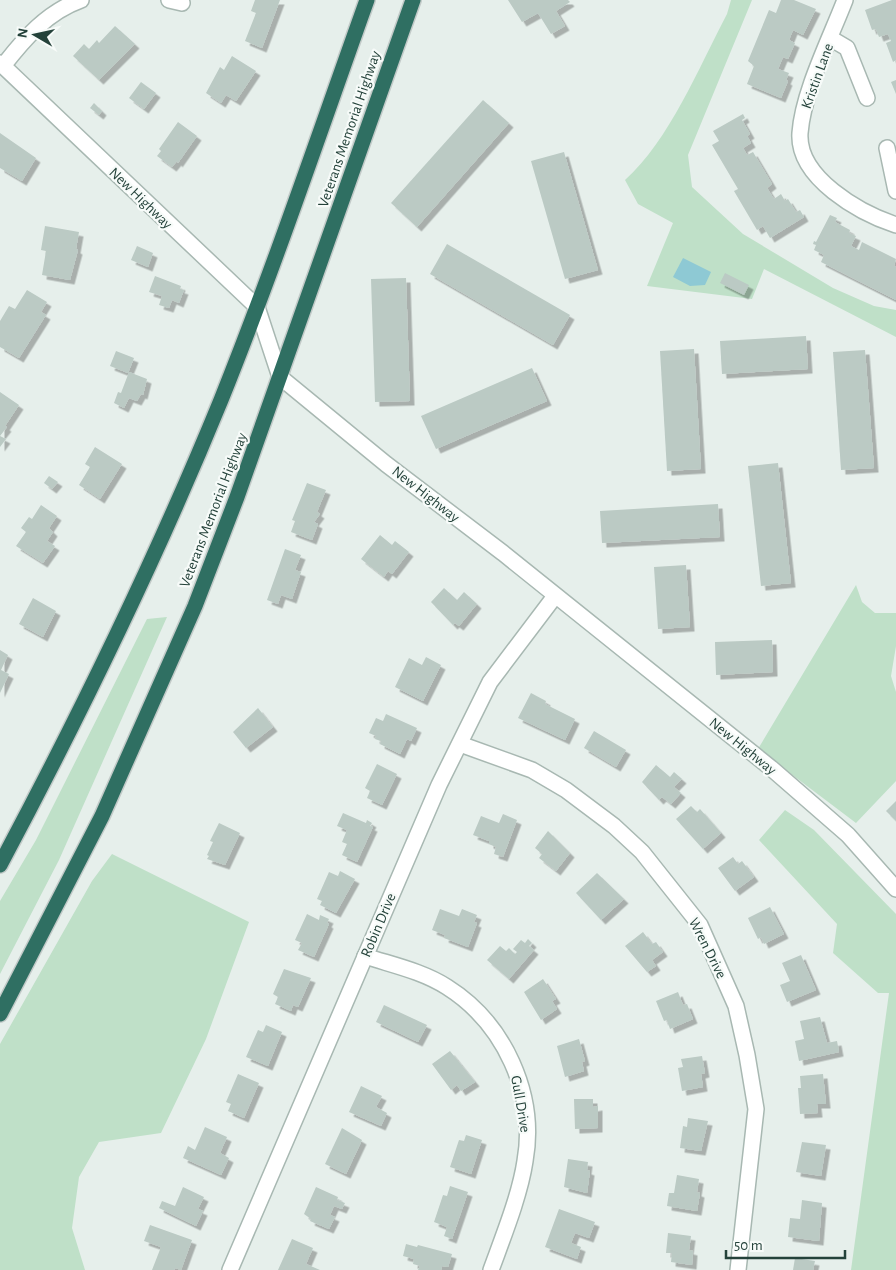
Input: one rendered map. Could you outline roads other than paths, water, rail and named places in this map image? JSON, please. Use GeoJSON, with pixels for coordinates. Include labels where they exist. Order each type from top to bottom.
{"type":"FeatureCollection","features":[{"type":"Feature","properties":{"kind":"highway","name":"Veterans Memorial Highway"},"geometry":{"type":"LineString","coordinates":[[0,865],[75,723],[153,557],[199,451],[257,307],[367,0]]}},
{"type":"Feature","properties":{"kind":"highway","name":"Veterans Memorial Highway"},"geometry":{"type":"LineString","coordinates":[[0,1014],[76,869],[150,712],[218,549],[413,0]]}},
{"type":"Feature","properties":{"kind":"street"},"geometry":{"type":"LineString","coordinates":[[2,65],[27,36],[46,19],[81,0]]}},
{"type":"Feature","properties":{"kind":"street","name":"Kristin Lane"},"geometry":{"type":"LineString","coordinates":[[845,0],[805,104],[800,135],[804,153],[823,183],[844,201],[895,219]]}},
{"type":"Feature","properties":{"kind":"street"},"geometry":{"type":"LineString","coordinates":[[830,38],[847,48],[867,98]]}},
{"type":"Feature","properties":{"kind":"street","name":"New Highway"},"geometry":{"type":"LineString","coordinates":[[2,65],[257,307],[280,377],[378,458],[771,768],[848,836],[896,889]]}},
{"type":"Feature","properties":{"kind":"street"},"geometry":{"type":"LineString","coordinates":[[887,148],[896,191]]}},
{"type":"Feature","properties":{"kind":"street","name":"Robin Drive"},"geometry":{"type":"LineString","coordinates":[[230,1270],[439,786],[490,682],[555,596]]}},
{"type":"Feature","properties":{"kind":"street","name":"Wren Drive"},"geometry":{"type":"LineString","coordinates":[[460,744],[532,770],[574,796],[614,826],[642,852],[700,925],[736,1006],[756,1109],[738,1270]]}},
{"type":"Feature","properties":{"kind":"street","name":"Gull Drive"},"geometry":{"type":"LineString","coordinates":[[365,956],[422,974],[447,987],[471,1006],[494,1032],[512,1061],[522,1092],[528,1128],[525,1162],[491,1270]]}},
{"type":"Feature","properties":{"kind":"water"},"geometry":{"type":"Polygon","coordinates":[[[683,258],[711,272],[705,285],[690,286],[673,277],[683,258]]]}}]}
